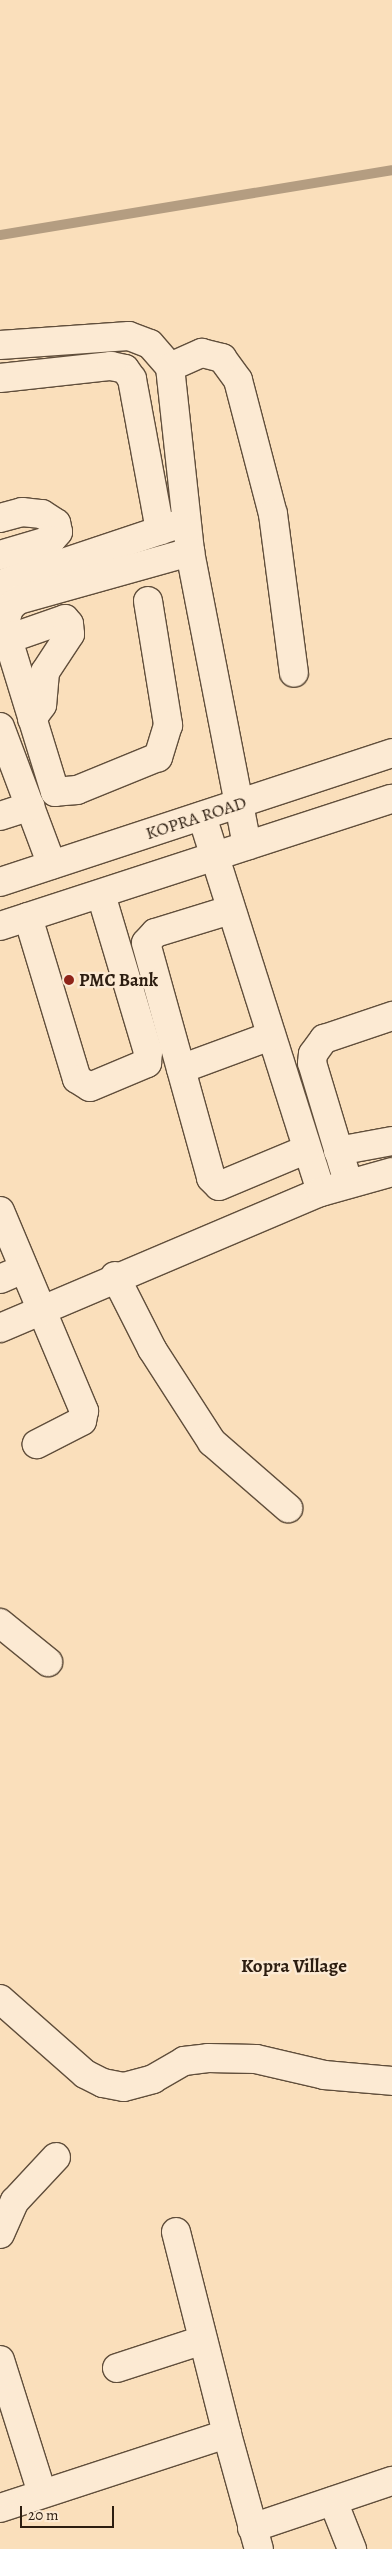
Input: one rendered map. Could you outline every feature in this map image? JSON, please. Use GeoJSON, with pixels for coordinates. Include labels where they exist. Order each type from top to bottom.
{"type":"FeatureCollection","features":[{"type":"Feature","properties":{"kind":"street"},"geometry":{"type":"LineString","coordinates":[[0,345],[129,336],[150,344],[170,367],[190,552],[247,846]]}},
{"type":"Feature","properties":{"kind":"street"},"geometry":{"type":"LineString","coordinates":[[170,367],[202,353],[222,358],[238,380],[273,514],[294,673]]}},
{"type":"Feature","properties":{"kind":"street"},"geometry":{"type":"LineString","coordinates":[[0,378],[111,366],[125,369],[132,379],[160,530]]}},
{"type":"Feature","properties":{"kind":"street"},"geometry":{"type":"LineString","coordinates":[[0,518],[22,512],[42,514],[56,523],[58,532],[51,540],[0,555]]}},
{"type":"Feature","properties":{"kind":"street"},"geometry":{"type":"LineString","coordinates":[[0,584],[187,521]]}},
{"type":"Feature","properties":{"kind":"street"},"geometry":{"type":"LineString","coordinates":[[148,601],[168,725],[158,757],[60,794],[52,788],[8,640],[5,616],[18,600],[190,552]]}},
{"type":"Feature","properties":{"kind":"street"},"geometry":{"type":"LineString","coordinates":[[8,640],[65,619],[69,624],[70,634],[45,672],[42,705],[32,719]]}},
{"type":"Feature","properties":{"kind":"street"},"geometry":{"type":"LineString","coordinates":[[0,727],[52,865]]}},
{"type":"Feature","properties":{"kind":"street","name":"KOPRA ROAD"},"geometry":{"type":"LineString","coordinates":[[0,882],[392,753]]}},
{"type":"Feature","properties":{"kind":"street"},"geometry":{"type":"LineString","coordinates":[[0,926],[392,799]]}},
{"type":"Feature","properties":{"kind":"street"},"geometry":{"type":"LineString","coordinates":[[0,816],[30,806]]}},
{"type":"Feature","properties":{"kind":"street"},"geometry":{"type":"LineString","coordinates":[[202,816],[212,858],[305,1150],[321,1192]]}},
{"type":"Feature","properties":{"kind":"street"},"geometry":{"type":"LineString","coordinates":[[28,917],[77,1079],[90,1087],[147,1063],[148,1052],[101,894]]}},
{"type":"Feature","properties":{"kind":"street"},"geometry":{"type":"LineString","coordinates":[[230,910],[155,933],[146,944],[214,1184],[219,1186],[305,1150]]}},
{"type":"Feature","properties":{"kind":"street"},"geometry":{"type":"LineString","coordinates":[[348,1182],[312,1063],[317,1044],[392,1016]]}},
{"type":"Feature","properties":{"kind":"street"},"geometry":{"type":"LineString","coordinates":[[181,1069],[270,1036]]}},
{"type":"Feature","properties":{"kind":"street"},"geometry":{"type":"LineString","coordinates":[[338,1151],[392,1140]]}},
{"type":"Feature","properties":{"kind":"street"},"geometry":{"type":"LineString","coordinates":[[0,1328],[116,1276],[321,1192],[348,1182],[392,1172]]}},
{"type":"Feature","properties":{"kind":"street"},"geometry":{"type":"LineString","coordinates":[[0,1211],[11,1274],[38,1310],[84,1411],[82,1421],[37,1444]]}},
{"type":"Feature","properties":{"kind":"street"},"geometry":{"type":"LineString","coordinates":[[116,1276],[152,1349],[212,1442],[288,1508]]}},
{"type":"Feature","properties":{"kind":"street"},"geometry":{"type":"LineString","coordinates":[[0,1623],[48,1662]]}},
{"type":"Feature","properties":{"kind":"street"},"geometry":{"type":"LineString","coordinates":[[0,1999],[84,2074],[103,2083],[124,2087],[153,2079],[184,2061],[208,2058],[256,2059],[324,2075],[392,2080]]}},
{"type":"Feature","properties":{"kind":"street"},"geometry":{"type":"LineString","coordinates":[[1,2231],[15,2201],[56,2157]]}},
{"type":"Feature","properties":{"kind":"street"},"geometry":{"type":"LineString","coordinates":[[176,2232],[227,2434],[256,2538],[333,2501],[392,2481]]}},
{"type":"Feature","properties":{"kind":"street"},"geometry":{"type":"LineString","coordinates":[[117,2368],[203,2340]]}},
{"type":"Feature","properties":{"kind":"street"},"geometry":{"type":"LineString","coordinates":[[0,2360],[42,2493]]}},
{"type":"Feature","properties":{"kind":"street"},"geometry":{"type":"LineString","coordinates":[[0,2508],[227,2434]]}},
{"type":"Feature","properties":{"kind":"street"},"geometry":{"type":"LineString","coordinates":[[333,2501],[352,2549]]}},
{"type":"Feature","properties":{"kind":"waterway"},"geometry":{"type":"LineString","coordinates":[[0,235],[392,170]]}},
{"type":"Feature","properties":{"kind":"place","name":"PMC Bank"},"geometry":{"type":"Point","coordinates":[69,980]}},
{"type":"Feature","properties":{"kind":"district","name":"Kopra Village"},"geometry":{"type":"Point","coordinates":[294,1967]}}]}
